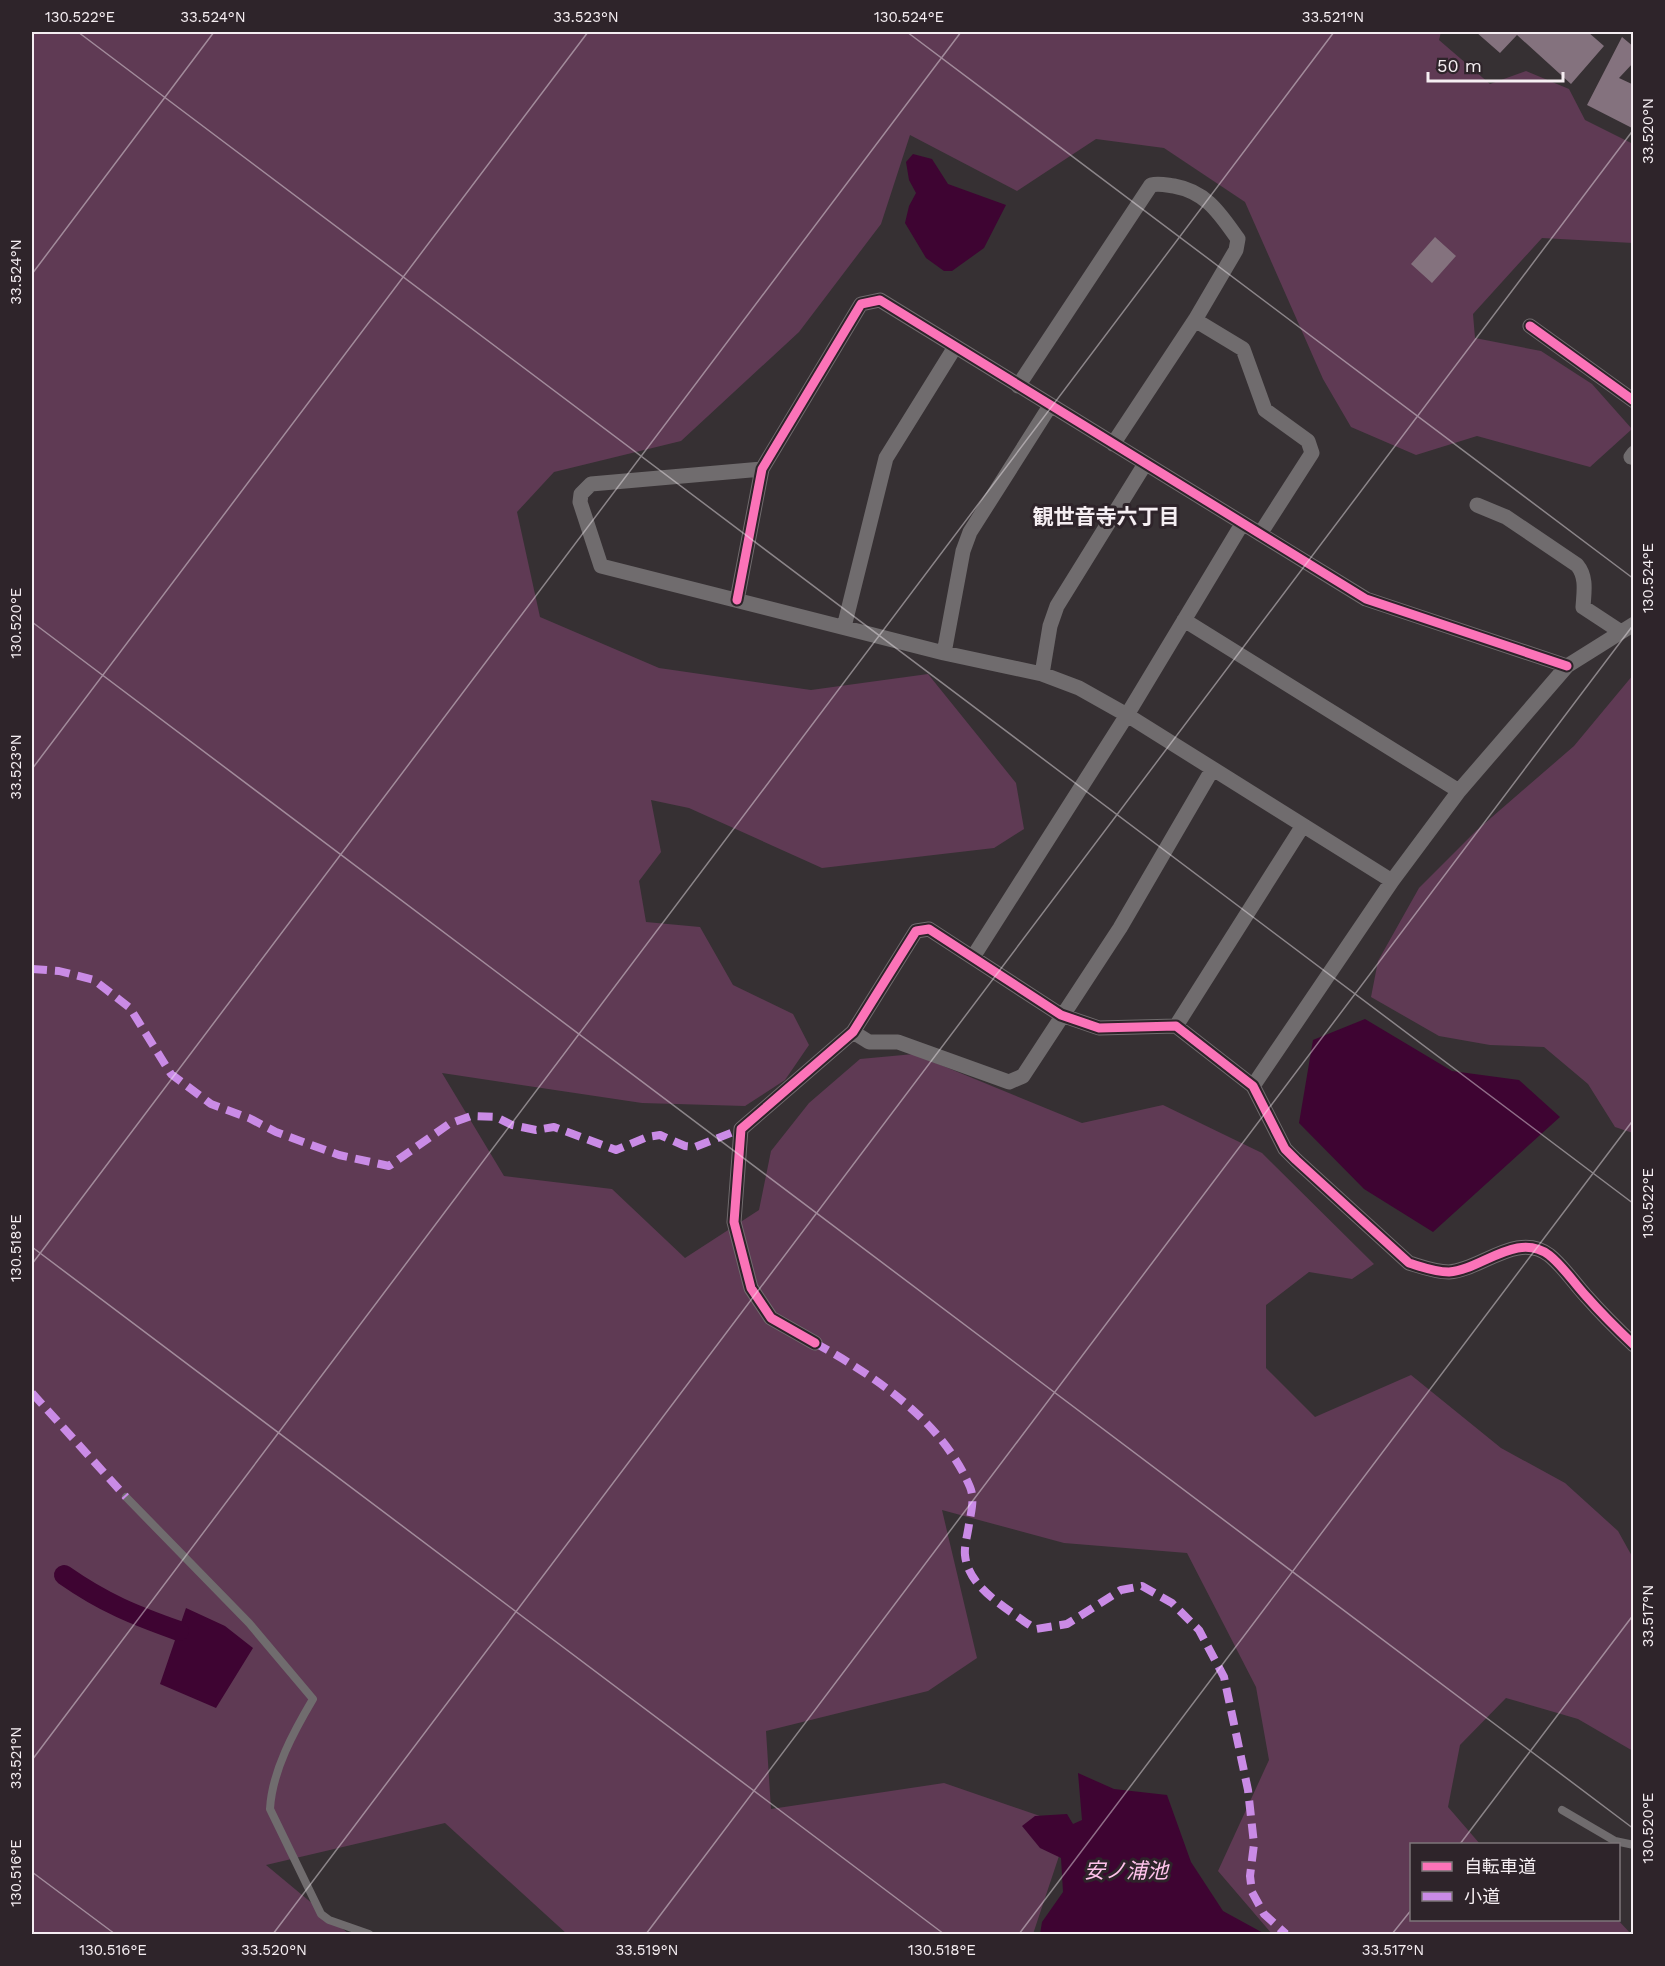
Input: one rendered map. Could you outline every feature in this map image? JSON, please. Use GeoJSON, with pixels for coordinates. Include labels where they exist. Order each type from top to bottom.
{"type":"FeatureCollection","features":[{"type":"Feature","properties":{"kind":"street"},"geometry":{"type":"LineString","coordinates":[[1018,386],[1151,185],[1157,183],[1188,189],[1202,196],[1214,205],[1238,239],[1236,250],[1195,320],[1113,444]]}},
{"type":"Feature","properties":{"kind":"street"},"geometry":{"type":"LineString","coordinates":[[737,600],[762,470],[861,304],[880,300],[1366,598],[1567,666]]}},
{"type":"Feature","properties":{"kind":"street"},"geometry":{"type":"LineString","coordinates":[[1195,320],[1242,349],[1265,410],[1308,441],[1312,453],[1260,534]]}},
{"type":"Feature","properties":{"kind":"street"},"geometry":{"type":"LineString","coordinates":[[1530,326],[1634,401]]}},
{"type":"Feature","properties":{"kind":"street"},"geometry":{"type":"LineString","coordinates":[[844,627],[886,458],[955,347]]}},
{"type":"Feature","properties":{"kind":"street"},"geometry":{"type":"LineString","coordinates":[[944,653],[963,551],[970,532],[1050,406]]}},
{"type":"Feature","properties":{"kind":"street"},"geometry":{"type":"LineString","coordinates":[[1634,453],[1631,456],[1634,458]]}},
{"type":"Feature","properties":{"kind":"street"},"geometry":{"type":"LineString","coordinates":[[1042,674],[1050,627],[1058,606],[1145,464]]}},
{"type":"Feature","properties":{"kind":"street"},"geometry":{"type":"LineString","coordinates":[[762,470],[591,484],[581,494],[580,502],[600,566],[944,653],[1042,674],[1079,688],[1127,715],[1392,881]]}},
{"type":"Feature","properties":{"kind":"street"},"geometry":{"type":"LineString","coordinates":[[1477,505],[1506,517],[1577,565],[1583,572],[1583,606],[1628,628]]}},
{"type":"Feature","properties":{"kind":"street"},"geometry":{"type":"LineString","coordinates":[[973,957],[1127,715],[1242,524]]}},
{"type":"Feature","properties":{"kind":"street"},"geometry":{"type":"LineString","coordinates":[[1184,620],[1460,791]]}},
{"type":"Feature","properties":{"kind":"street"},"geometry":{"type":"LineString","coordinates":[[1253,1086],[1392,881],[1460,791],[1567,666],[1628,628]]}},
{"type":"Feature","properties":{"kind":"street"},"geometry":{"type":"LineString","coordinates":[[853,1032],[869,1042],[898,1042],[1009,1082],[1023,1076],[1120,928],[1212,770]]}},
{"type":"Feature","properties":{"kind":"street"},"geometry":{"type":"LineString","coordinates":[[1176,1026],[1302,826]]}},
{"type":"Feature","properties":{"kind":"street"},"geometry":{"type":"LineString","coordinates":[[815,1343],[771,1318],[751,1288],[734,1222],[741,1129],[853,1032],[916,931],[929,929],[1061,1015],[1099,1028],[1176,1026],[1253,1086],[1290,1155],[1409,1263],[1432,1270],[1451,1272],[1512,1250],[1538,1249],[1557,1263],[1603,1316],[1634,1345]]}},
{"type":"Feature","properties":{"kind":"lane"},"geometry":{"type":"LineString","coordinates":[[126,1497],[249,1623],[313,1699],[288,1746],[270,1796],[270,1809],[321,1914],[329,1920],[369,1935]]}},
{"type":"Feature","properties":{"kind":"lane"},"geometry":{"type":"LineString","coordinates":[[1562,1810],[1615,1841],[1634,1845]]}},
{"type":"Feature","properties":{"kind":"shaded area"},"geometry":{"type":"Polygon","coordinates":[[[32,32],[1441,32],[1439,40],[1490,84],[1526,71],[1569,89],[1585,120],[1633,144],[1633,243],[1542,238],[1473,314],[1475,338],[1541,351],[1592,384],[1632,429],[1590,467],[1477,436],[1416,455],[1351,427],[1323,379],[1245,202],[1164,148],[1096,139],[1017,191],[910,135],[881,224],[799,332],[681,441],[554,472],[517,512],[540,617],[659,668],[811,690],[928,674],[1016,783],[1024,829],[994,848],[822,868],[689,808],[651,800],[661,852],[639,881],[646,922],[700,927],[733,985],[793,1014],[809,1045],[785,1080],[745,1106],[642,1103],[442,1073],[504,1176],[612,1189],[685,1258],[759,1210],[771,1151],[809,1103],[860,1059],[914,1054],[1082,1123],[1163,1105],[1262,1153],[1374,1264],[1352,1279],[1309,1272],[1266,1305],[1266,1368],[1315,1417],[1411,1375],[1501,1448],[1565,1483],[1618,1531],[1633,1558],[1633,1751],[1578,1719],[1506,1698],[1460,1745],[1448,1807],[1479,1843],[1410,1843],[1410,1921],[1619,1921],[1631,1934],[1272,1934],[1218,1871],[1269,1760],[1256,1687],[1187,1553],[1064,1543],[942,1510],[977,1658],[928,1691],[766,1731],[771,1809],[944,1783],[1069,1826],[1033,1934],[567,1934],[445,1823],[266,1865],[349,1934],[32,1934],[32,32]]]}},
{"type":"Feature","properties":{"kind":"shaded area"},"geometry":{"type":"Polygon","coordinates":[[[1633,675],[1634,1133],[1615,1127],[1588,1084],[1544,1047],[1490,1045],[1439,1036],[1371,997],[1378,961],[1419,888],[1477,830],[1574,746],[1633,675]]]}},
{"type":"Feature","properties":{"kind":"water"},"geometry":{"type":"Polygon","coordinates":[[[913,154],[932,159],[948,184],[1006,205],[984,248],[952,271],[944,271],[926,258],[905,223],[909,206],[916,193],[909,180],[906,162],[913,154]]]}},
{"type":"Feature","properties":{"kind":"water"},"geometry":{"type":"Polygon","coordinates":[[[1365,1019],[1452,1071],[1519,1080],[1560,1117],[1433,1232],[1364,1189],[1299,1123],[1313,1040],[1365,1019]]]}},
{"type":"Feature","properties":{"kind":"water"},"geometry":{"type":"Polygon","coordinates":[[[186,1608],[225,1626],[253,1648],[216,1708],[160,1684],[186,1608]]]}},
{"type":"Feature","properties":{"kind":"water","name":"安ノ浦池"},"geometry":{"type":"Polygon","coordinates":[[[1078,1773],[1114,1789],[1167,1795],[1191,1862],[1223,1911],[1265,1934],[1040,1934],[1042,1922],[1063,1892],[1061,1858],[1040,1848],[1022,1826],[1035,1816],[1067,1814],[1073,1824],[1082,1820],[1078,1773]]]}},
{"type":"Feature","properties":{"kind":"building"},"geometry":{"type":"Polygon","coordinates":[[[1476,32],[1588,32],[1604,46],[1571,84],[1517,35],[1500,53],[1476,32]]]}},
{"type":"Feature","properties":{"kind":"building"},"geometry":{"type":"Polygon","coordinates":[[[1622,37],[1634,47],[1634,62],[1619,78],[1634,85],[1634,129],[1587,105],[1622,37]]]}},
{"type":"Feature","properties":{"kind":"building"},"geometry":{"type":"Polygon","coordinates":[[[1435,237],[1456,256],[1432,283],[1411,264],[1435,237]]]}},
{"type":"Feature","properties":{"kind":"waterway"},"geometry":{"type":"LineString","coordinates":[[64,1575],[120,1608],[179,1631]]}},
{"type":"Feature","properties":{"kind":"marked path"},"geometry":{"type":"LineString","coordinates":[[32,969],[59,971],[94,980],[130,1008],[171,1074],[211,1104],[249,1118],[276,1132],[339,1155],[389,1166],[449,1124],[471,1116],[496,1117],[512,1125],[536,1130],[554,1127],[616,1150],[647,1137],[660,1135],[685,1146],[695,1147],[741,1129]]}},
{"type":"Feature","properties":{"kind":"marked path"},"geometry":{"type":"LineString","coordinates":[[815,1343],[861,1370],[905,1403],[942,1441],[958,1463],[972,1496],[965,1551],[968,1566],[980,1586],[999,1603],[1036,1629],[1067,1624],[1121,1590],[1142,1586],[1172,1603],[1199,1630],[1224,1677],[1248,1790],[1254,1844],[1250,1876],[1252,1892],[1264,1914],[1286,1934]]}},
{"type":"Feature","properties":{"kind":"marked path"},"geometry":{"type":"LineString","coordinates":[[32,1393],[126,1497]]}},
{"type":"Feature","properties":{"kind":"cycle path"},"geometry":{"type":"LineString","coordinates":[[737,600],[762,469],[861,304],[880,300],[1366,599],[1567,666]]}},
{"type":"Feature","properties":{"kind":"cycle path"},"geometry":{"type":"LineString","coordinates":[[1530,326],[1634,401]]}},
{"type":"Feature","properties":{"kind":"cycle path"},"geometry":{"type":"LineString","coordinates":[[815,1343],[771,1318],[751,1288],[734,1222],[741,1129],[853,1032],[916,931],[929,929],[1061,1015],[1099,1028],[1176,1026],[1253,1086],[1285,1149],[1409,1263],[1449,1272],[1461,1270],[1512,1249],[1524,1247],[1537,1249],[1549,1255],[1559,1264],[1597,1309],[1634,1345]]}},
{"type":"Feature","properties":{"kind":"district","name":"観世音寺六丁目"},"geometry":{"type":"Point","coordinates":[1106,516]}}]}
